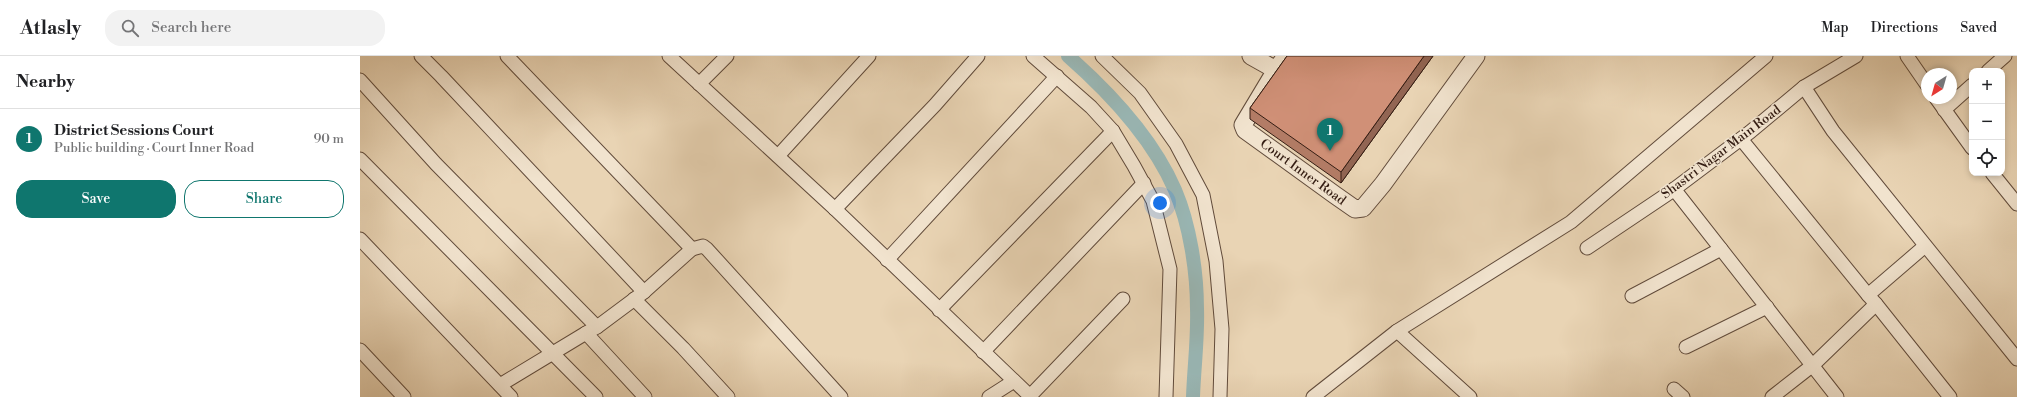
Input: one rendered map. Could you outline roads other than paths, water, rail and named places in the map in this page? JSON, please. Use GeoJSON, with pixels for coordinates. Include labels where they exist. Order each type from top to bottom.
{"type":"FeatureCollection","features":[{"type":"Feature","properties":{"kind":"street"},"geometry":{"type":"LineString","coordinates":[[421,56],[442,76],[639,295],[683,348],[728,397]]}},
{"type":"Feature","properties":{"kind":"street"},"geometry":{"type":"LineString","coordinates":[[506,56],[692,249]]}},
{"type":"Feature","properties":{"kind":"street"},"geometry":{"type":"LineString","coordinates":[[669,56],[835,209],[1030,396],[1123,299]]}},
{"type":"Feature","properties":{"kind":"street"},"geometry":{"type":"LineString","coordinates":[[699,84],[727,56]]}},
{"type":"Feature","properties":{"kind":"street"},"geometry":{"type":"LineString","coordinates":[[778,156],[869,56]]}},
{"type":"Feature","properties":{"kind":"street"},"geometry":{"type":"LineString","coordinates":[[835,209],[935,105],[978,56]]}},
{"type":"Feature","properties":{"kind":"street"},"geometry":{"type":"LineString","coordinates":[[1033,56],[1091,107],[1113,131],[1153,201],[1170,269],[1166,397]]}},
{"type":"Feature","properties":{"kind":"street"},"geometry":{"type":"LineString","coordinates":[[1102,56],[1140,93],[1176,144],[1203,195],[1216,261],[1222,329],[1220,397]]}},
{"type":"Feature","properties":{"kind":"street"},"geometry":{"type":"LineString","coordinates":[[1251,56],[1276,70],[1286,56]]}},
{"type":"Feature","properties":{"kind":"street","name":"Court Inner Road"},"geometry":{"type":"LineString","coordinates":[[1276,70],[1243,125],[1245,130],[1355,209],[1363,208],[1383,184],[1476,56]]}},
{"type":"Feature","properties":{"kind":"street"},"geometry":{"type":"LineString","coordinates":[[1313,397],[1397,331],[1571,222],[1766,56]]}},
{"type":"Feature","properties":{"kind":"street","name":"Shastri Nagar Main Road"},"geometry":{"type":"LineString","coordinates":[[1587,248],[1674,189],[1741,139],[1804,87],[1856,56]]}},
{"type":"Feature","properties":{"kind":"street"},"geometry":{"type":"LineString","coordinates":[[1907,56],[1921,76]]}},
{"type":"Feature","properties":{"kind":"street"},"geometry":{"type":"LineString","coordinates":[[1991,68],[2005,56]]}},
{"type":"Feature","properties":{"kind":"street"},"geometry":{"type":"LineString","coordinates":[[887,260],[1057,76]]}},
{"type":"Feature","properties":{"kind":"street"},"geometry":{"type":"LineString","coordinates":[[360,80],[436,164],[592,330],[645,397]]}},
{"type":"Feature","properties":{"kind":"street"},"geometry":{"type":"LineString","coordinates":[[1804,87],[1833,131],[2017,359]]}},
{"type":"Feature","properties":{"kind":"street"},"geometry":{"type":"LineString","coordinates":[[1944,110],[1969,88]]}},
{"type":"Feature","properties":{"kind":"street"},"geometry":{"type":"LineString","coordinates":[[1940,104],[1969,144]]}},
{"type":"Feature","properties":{"kind":"street"},"geometry":{"type":"LineString","coordinates":[[939,310],[1113,131]]}},
{"type":"Feature","properties":{"kind":"street"},"geometry":{"type":"LineString","coordinates":[[1741,139],[1950,397]]}},
{"type":"Feature","properties":{"kind":"street"},"geometry":{"type":"LineString","coordinates":[[360,159],[596,397]]}},
{"type":"Feature","properties":{"kind":"street"},"geometry":{"type":"LineString","coordinates":[[1994,176],[2017,204]]}},
{"type":"Feature","properties":{"kind":"street"},"geometry":{"type":"LineString","coordinates":[[983,352],[1144,183]]}},
{"type":"Feature","properties":{"kind":"street"},"geometry":{"type":"LineString","coordinates":[[1674,189],[1837,397]]}},
{"type":"Feature","properties":{"kind":"street"},"geometry":{"type":"LineString","coordinates":[[360,239],[511,397]]}},
{"type":"Feature","properties":{"kind":"street"},"geometry":{"type":"LineString","coordinates":[[500,385],[592,330],[639,295],[692,249],[703,246],[841,397]]}},
{"type":"Feature","properties":{"kind":"street"},"geometry":{"type":"LineString","coordinates":[[1772,397],[1813,365],[1872,299],[1925,246]]}},
{"type":"Feature","properties":{"kind":"street"},"geometry":{"type":"LineString","coordinates":[[1632,296],[1722,249]]}},
{"type":"Feature","properties":{"kind":"street"},"geometry":{"type":"LineString","coordinates":[[1686,347],[1767,307]]}},
{"type":"Feature","properties":{"kind":"street"},"geometry":{"type":"LineString","coordinates":[[1397,331],[1470,397]]}},
{"type":"Feature","properties":{"kind":"street"},"geometry":{"type":"LineString","coordinates":[[360,350],[404,397]]}},
{"type":"Feature","properties":{"kind":"street"},"geometry":{"type":"LineString","coordinates":[[989,397],[1014,381]]}},
{"type":"Feature","properties":{"kind":"waterway"},"geometry":{"type":"LineString","coordinates":[[1068,56],[1099,85],[1129,117],[1155,153],[1175,190],[1189,233],[1196,280],[1197,331],[1193,397]]}},
{"type":"Feature","properties":{"kind":"place","name":"District Sessions Court"},"geometry":{"type":"Point","coordinates":[1330,151]}}]}
